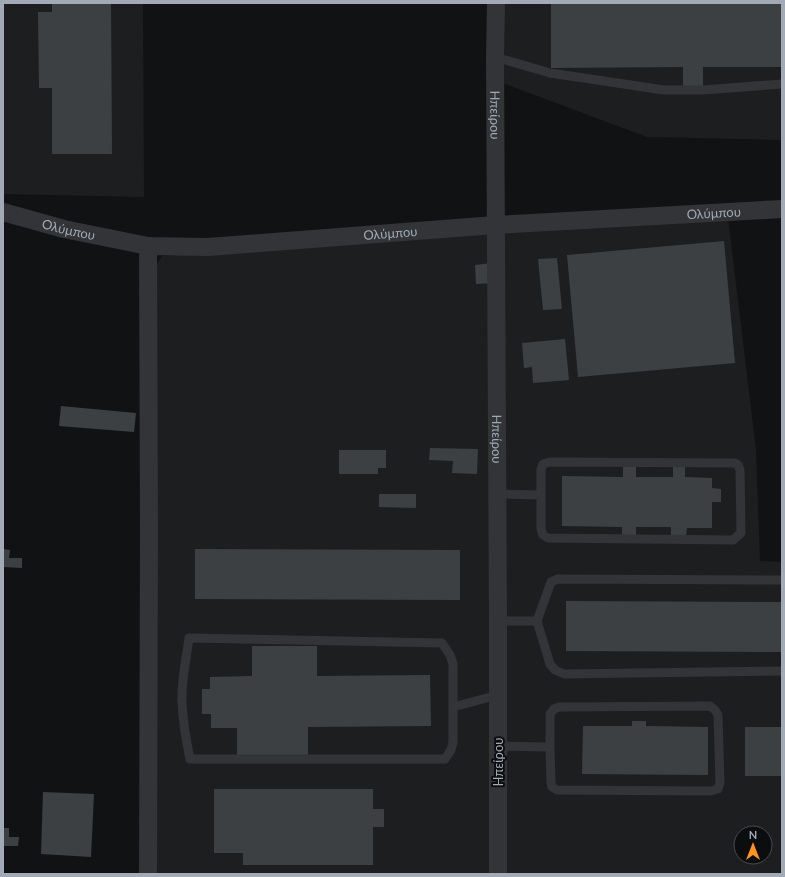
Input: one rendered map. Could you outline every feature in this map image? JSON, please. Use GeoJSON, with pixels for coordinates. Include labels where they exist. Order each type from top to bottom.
{"type":"FeatureCollection","features":[{"type":"Feature","properties":{"kind":"street","name":"Ηπείρου"},"geometry":{"type":"LineString","coordinates":[[496,3],[495,225],[498,874]]}},
{"type":"Feature","properties":{"kind":"street","name":"Ολύμπου"},"geometry":{"type":"LineString","coordinates":[[3,212],[64,229],[148,246],[208,247],[495,225],[782,209]]}},
{"type":"Feature","properties":{"kind":"street"},"geometry":{"type":"LineString","coordinates":[[148,246],[148,874]]}},
{"type":"Feature","properties":{"kind":"lane"},"geometry":{"type":"LineString","coordinates":[[495,57],[550,73],[664,90],[703,90],[782,84]]}},
{"type":"Feature","properties":{"kind":"lane"},"geometry":{"type":"LineString","coordinates":[[550,462],[735,462],[740,470],[740,533],[733,540],[548,538],[543,536],[541,529],[541,495],[541,470],[543,464],[550,462]]}},
{"type":"Feature","properties":{"kind":"lane"},"geometry":{"type":"LineString","coordinates":[[497,494],[541,495]]}},
{"type":"Feature","properties":{"kind":"lane"},"geometry":{"type":"LineString","coordinates":[[782,580],[558,579],[551,582],[537,621],[550,664],[555,670],[564,674],[782,671]]}},
{"type":"Feature","properties":{"kind":"lane"},"geometry":{"type":"LineString","coordinates":[[498,621],[537,621]]}},
{"type":"Feature","properties":{"kind":"lane"},"geometry":{"type":"LineString","coordinates":[[189,638],[442,643],[450,655],[453,664],[453,707],[453,742],[451,750],[445,759],[190,759],[183,720],[182,702],[189,638]]}},
{"type":"Feature","properties":{"kind":"lane"},"geometry":{"type":"LineString","coordinates":[[453,707],[498,695]]}},
{"type":"Feature","properties":{"kind":"lane"},"geometry":{"type":"LineString","coordinates":[[710,706],[718,715],[720,783],[718,789],[710,791],[557,790],[552,787],[551,783],[550,747],[550,714],[554,708],[710,706]]}},
{"type":"Feature","properties":{"kind":"lane"},"geometry":{"type":"LineString","coordinates":[[498,746],[550,747]]}},
{"type":"Feature","properties":{"kind":"shaded area"},"geometry":{"type":"Polygon","coordinates":[[[3,3],[143,3],[144,197],[3,194],[3,3]]]}},
{"type":"Feature","properties":{"kind":"shaded area"},"geometry":{"type":"Polygon","coordinates":[[[487,3],[782,3],[782,140],[647,137],[487,77],[487,3]]]}},
{"type":"Feature","properties":{"kind":"shaded area"},"geometry":{"type":"Polygon","coordinates":[[[728,217],[756,450],[760,561],[782,562],[782,874],[153,874],[152,272],[162,256],[728,217]]]}},
{"type":"Feature","properties":{"kind":"building"},"geometry":{"type":"Polygon","coordinates":[[[52,3],[111,3],[112,154],[52,154],[52,88],[39,88],[38,12],[52,12],[52,3]]]}},
{"type":"Feature","properties":{"kind":"building"},"geometry":{"type":"Polygon","coordinates":[[[551,3],[782,3],[782,67],[703,67],[703,86],[683,86],[683,67],[551,68],[551,3]]]}},
{"type":"Feature","properties":{"kind":"building"},"geometry":{"type":"Polygon","coordinates":[[[724,241],[735,363],[578,377],[567,255],[724,241]]]}},
{"type":"Feature","properties":{"kind":"building"},"geometry":{"type":"Polygon","coordinates":[[[557,258],[562,309],[543,310],[538,259],[557,258]]]}},
{"type":"Feature","properties":{"kind":"building"},"geometry":{"type":"Polygon","coordinates":[[[492,263],[494,283],[476,284],[475,265],[492,263]]]}},
{"type":"Feature","properties":{"kind":"building"},"geometry":{"type":"Polygon","coordinates":[[[565,339],[569,380],[533,383],[532,367],[524,368],[522,343],[565,339]]]}},
{"type":"Feature","properties":{"kind":"building"},"geometry":{"type":"Polygon","coordinates":[[[61,406],[136,413],[134,432],[59,426],[61,406]]]}},
{"type":"Feature","properties":{"kind":"building"},"geometry":{"type":"Polygon","coordinates":[[[430,448],[478,449],[477,474],[452,473],[453,461],[429,460],[430,448]]]}},
{"type":"Feature","properties":{"kind":"building"},"geometry":{"type":"Polygon","coordinates":[[[339,450],[386,450],[386,468],[378,468],[378,474],[339,474],[339,450]]]}},
{"type":"Feature","properties":{"kind":"building"},"geometry":{"type":"Polygon","coordinates":[[[623,466],[636,466],[636,477],[673,477],[673,466],[685,466],[685,477],[712,478],[712,488],[721,489],[721,502],[712,502],[712,528],[687,528],[686,536],[671,536],[671,527],[636,527],[636,536],[622,536],[622,527],[562,526],[562,476],[623,477],[623,466]]]}},
{"type":"Feature","properties":{"kind":"building"},"geometry":{"type":"Polygon","coordinates":[[[379,494],[416,494],[416,508],[379,507],[379,494]]]}},
{"type":"Feature","properties":{"kind":"building"},"geometry":{"type":"Polygon","coordinates":[[[3,549],[10,550],[9,558],[22,558],[22,568],[3,567],[3,549]]]}},
{"type":"Feature","properties":{"kind":"building"},"geometry":{"type":"Polygon","coordinates":[[[195,549],[460,550],[460,600],[195,599],[195,549]]]}},
{"type":"Feature","properties":{"kind":"building"},"geometry":{"type":"Polygon","coordinates":[[[566,601],[782,602],[782,652],[566,651],[566,601]]]}},
{"type":"Feature","properties":{"kind":"building"},"geometry":{"type":"Polygon","coordinates":[[[252,646],[317,646],[317,676],[430,675],[431,726],[308,727],[308,757],[237,757],[237,728],[211,728],[211,714],[202,714],[202,689],[210,689],[210,677],[252,676],[252,646]]]}},
{"type":"Feature","properties":{"kind":"building"},"geometry":{"type":"Polygon","coordinates":[[[632,721],[646,721],[646,726],[708,727],[708,775],[582,774],[583,726],[632,726],[632,721]]]}},
{"type":"Feature","properties":{"kind":"building"},"geometry":{"type":"Polygon","coordinates":[[[745,727],[782,727],[782,776],[745,776],[745,727]]]}},
{"type":"Feature","properties":{"kind":"building"},"geometry":{"type":"Polygon","coordinates":[[[214,789],[373,789],[373,809],[384,809],[384,827],[373,827],[373,865],[243,865],[243,853],[214,853],[214,789]]]}},
{"type":"Feature","properties":{"kind":"building"},"geometry":{"type":"Polygon","coordinates":[[[43,792],[94,794],[91,857],[41,854],[43,792]]]}},
{"type":"Feature","properties":{"kind":"building"},"geometry":{"type":"Polygon","coordinates":[[[3,828],[9,828],[9,837],[19,837],[18,846],[3,846],[3,828]]]}}]}
